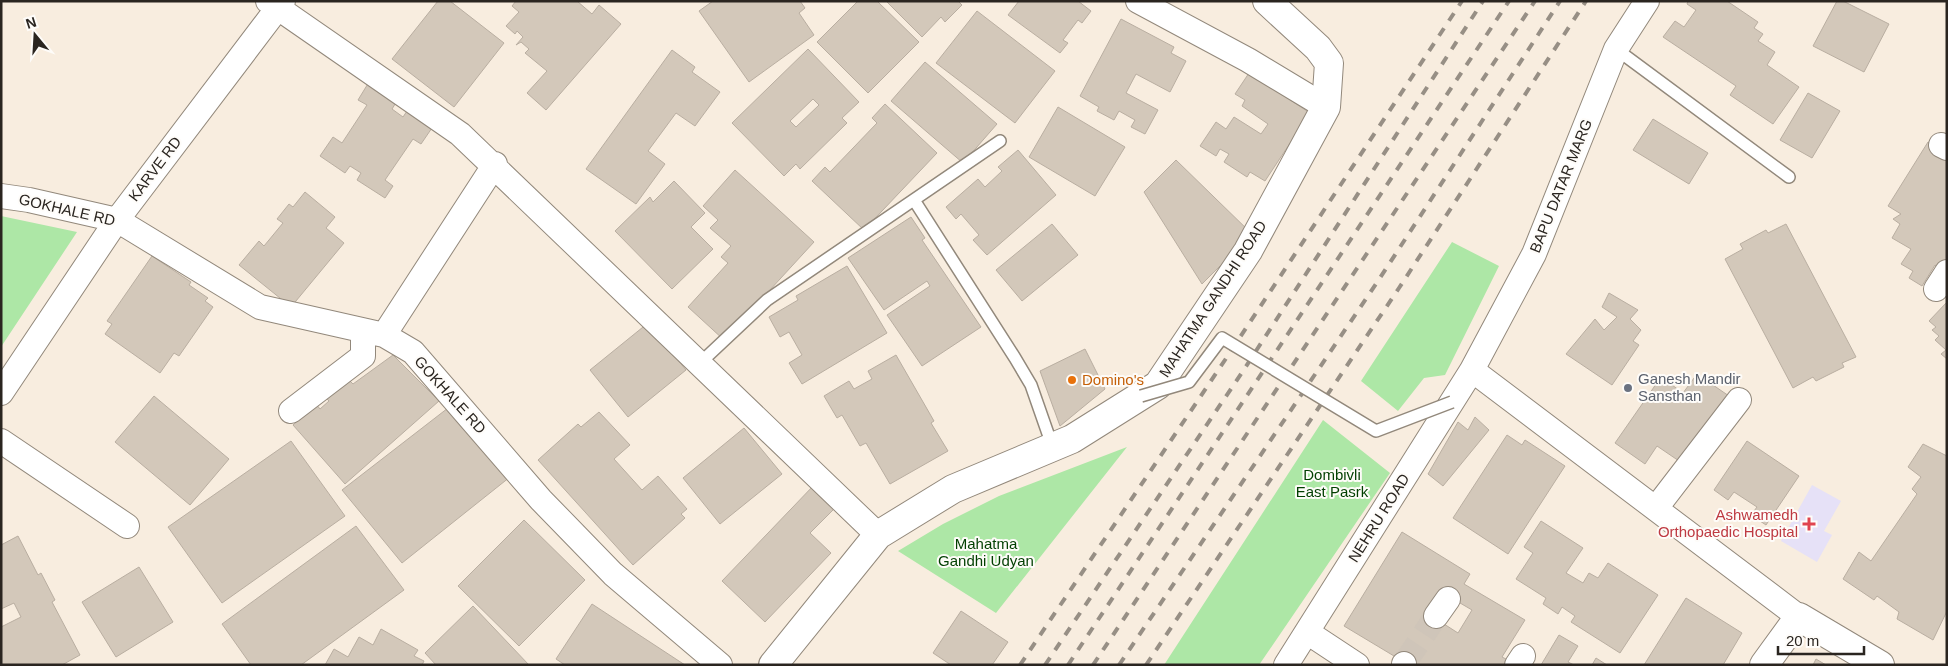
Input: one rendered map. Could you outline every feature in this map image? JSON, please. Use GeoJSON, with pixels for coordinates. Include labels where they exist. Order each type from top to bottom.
{"type":"FeatureCollection","features":[{"type":"Feature","properties":{"kind":"street"},"geometry":{"type":"LineString","coordinates":[[1138,1],[1248,60],[1326,107],[1329,63],[1318,48],[1267,1]]}},
{"type":"Feature","properties":{"kind":"street","name":"BAPU DATAR MARG"},"geometry":{"type":"LineString","coordinates":[[1472,370],[1534,254],[1616,49],[1647,1]]}},
{"type":"Feature","properties":{"kind":"street"},"geometry":{"type":"LineString","coordinates":[[276,3],[460,134],[495,164],[699,364],[878,535]]}},
{"type":"Feature","properties":{"kind":"street","name":"KARVE RD"},"geometry":{"type":"LineString","coordinates":[[1,393],[117,220],[276,3]]}},
{"type":"Feature","properties":{"kind":"street","name":"MAHATMA GANDHI ROAD"},"geometry":{"type":"LineString","coordinates":[[773,665],[878,535],[953,489],[1072,439],[1158,385],[1248,251],[1326,107]]}},
{"type":"Feature","properties":{"kind":"street"},"geometry":{"type":"LineString","coordinates":[[291,410],[363,356],[373,333],[495,164]]}},
{"type":"Feature","properties":{"kind":"street","name":"GOKHALE RD"},"geometry":{"type":"LineString","coordinates":[[1,196],[28,200],[117,220],[260,307],[373,333],[413,352],[541,500],[613,574],[720,665]]}},
{"type":"Feature","properties":{"kind":"street"},"geometry":{"type":"LineString","coordinates":[[1472,370],[1799,616],[1880,665]]}},
{"type":"Feature","properties":{"kind":"street","name":"NEHRU ROAD"},"geometry":{"type":"LineString","coordinates":[[1286,665],[1472,370]]}},
{"type":"Feature","properties":{"kind":"street"},"geometry":{"type":"LineString","coordinates":[[1656,508],[1739,400]]}},
{"type":"Feature","properties":{"kind":"street"},"geometry":{"type":"LineString","coordinates":[[1,441],[127,526]]}},
{"type":"Feature","properties":{"kind":"street"},"geometry":{"type":"LineString","coordinates":[[1764,665],[1799,616]]}},
{"type":"Feature","properties":{"kind":"street"},"geometry":{"type":"LineString","coordinates":[[1307,632],[1357,665]]}},
{"type":"Feature","properties":{"kind":"lane"},"geometry":{"type":"LineString","coordinates":[[1616,49],[1789,177]]}},
{"type":"Feature","properties":{"kind":"lane"},"geometry":{"type":"LineString","coordinates":[[699,364],[766,300],[1000,141]]}},
{"type":"Feature","properties":{"kind":"lane"},"geometry":{"type":"LineString","coordinates":[[914,200],[1016,358],[1030,385],[1053,448]]}},
{"type":"Feature","properties":{"kind":"lane"},"geometry":{"type":"LineString","coordinates":[[1140,396],[1189,382],[1222,338],[1376,431],[1452,402]]}},
{"type":"Feature","properties":{"kind":"shaded area","name":"Ashwamedh Orthopaedic Hospital"},"geometry":{"type":"Polygon","coordinates":[[[1812,485],[1841,501],[1824,531],[1832,535],[1817,562],[1781,541],[1812,485]]]}},
{"type":"Feature","properties":{"kind":"green space"},"geometry":{"type":"Polygon","coordinates":[[[1,216],[77,232],[1,347],[1,216]]]}},
{"type":"Feature","properties":{"kind":"green space"},"geometry":{"type":"Polygon","coordinates":[[[1452,242],[1499,266],[1445,375],[1424,378],[1398,411],[1361,381],[1452,242]]]}},
{"type":"Feature","properties":{"kind":"green space","name":"Dombivli East Pasrk"},"geometry":{"type":"Polygon","coordinates":[[[1323,420],[1390,473],[1259,665],[1164,665],[1323,420]]]}},
{"type":"Feature","properties":{"kind":"green space","name":"Mahatma Gandhi Udyan"},"geometry":{"type":"Polygon","coordinates":[[[1127,447],[996,613],[898,551],[943,524],[999,496],[1127,447]]]}},
{"type":"Feature","properties":{"kind":"building"},"geometry":{"type":"Polygon","coordinates":[[[438,1],[450,1],[504,43],[454,107],[392,59],[438,1]]]}},
{"type":"Feature","properties":{"kind":"building"},"geometry":{"type":"Polygon","coordinates":[[[516,1],[577,1],[592,14],[599,5],[621,24],[546,110],[527,93],[547,71],[525,53],[529,49],[521,42],[516,45],[523,37],[517,31],[515,34],[506,26],[519,12],[512,6],[516,1]]]}},
{"type":"Feature","properties":{"kind":"building"},"geometry":{"type":"Polygon","coordinates":[[[713,1],[800,1],[805,8],[799,13],[814,35],[749,82],[699,11],[713,1]]]}},
{"type":"Feature","properties":{"kind":"building"},"geometry":{"type":"Polygon","coordinates":[[[858,1],[877,1],[919,42],[868,93],[817,42],[858,1]]]}},
{"type":"Feature","properties":{"kind":"building"},"geometry":{"type":"Polygon","coordinates":[[[886,1],[958,1],[962,5],[945,22],[941,17],[922,37],[886,1]]]}},
{"type":"Feature","properties":{"kind":"building"},"geometry":{"type":"Polygon","coordinates":[[[1019,1],[1078,1],[1091,11],[1082,23],[1078,20],[1063,40],[1068,43],[1060,53],[1008,15],[1019,1]]]}},
{"type":"Feature","properties":{"kind":"building"},"geometry":{"type":"Polygon","coordinates":[[[1688,1],[1727,1],[1758,22],[1754,28],[1763,34],[1758,41],[1775,52],[1767,65],[1799,87],[1773,124],[1730,95],[1736,86],[1663,37],[1675,21],[1684,27],[1696,10],[1687,4],[1688,1]]]}},
{"type":"Feature","properties":{"kind":"building"},"geometry":{"type":"Polygon","coordinates":[[[1837,1],[1843,1],[1889,24],[1864,72],[1813,46],[1837,1]]]}},
{"type":"Feature","properties":{"kind":"building"},"geometry":{"type":"Polygon","coordinates":[[[977,11],[1055,71],[1015,123],[936,63],[977,11]]]}},
{"type":"Feature","properties":{"kind":"building"},"geometry":{"type":"Polygon","coordinates":[[[1121,19],[1174,47],[1171,53],[1186,61],[1170,92],[1136,74],[1126,93],[1158,110],[1145,134],[1131,127],[1135,120],[1119,111],[1114,120],[1097,111],[1099,107],[1080,96],[1121,19]]]}},
{"type":"Feature","properties":{"kind":"building"},"geometry":{"type":"Polygon","coordinates":[[[808,49],[859,102],[842,118],[847,123],[800,169],[796,164],[784,176],[732,123],[808,49]],[[813,99],[790,121],[796,127],[819,105],[813,99]]]}},
{"type":"Feature","properties":{"kind":"building"},"geometry":{"type":"Polygon","coordinates":[[[672,50],[695,67],[692,72],[720,92],[695,126],[676,113],[648,151],[665,164],[636,204],[586,169],[672,50]]]}},
{"type":"Feature","properties":{"kind":"building"},"geometry":{"type":"Polygon","coordinates":[[[925,62],[997,124],[963,163],[891,101],[925,62]]]}},
{"type":"Feature","properties":{"kind":"building"},"geometry":{"type":"Polygon","coordinates":[[[1249,73],[1310,113],[1265,181],[1250,172],[1247,177],[1224,162],[1229,154],[1220,149],[1216,156],[1200,146],[1216,122],[1226,129],[1234,117],[1261,134],[1268,124],[1242,106],[1245,100],[1235,94],[1249,73]]]}},
{"type":"Feature","properties":{"kind":"building"},"geometry":{"type":"Polygon","coordinates":[[[369,82],[397,101],[392,109],[403,117],[409,108],[434,125],[421,144],[413,139],[385,180],[393,186],[385,198],[357,180],[361,173],[350,166],[345,173],[320,156],[333,137],[342,143],[367,105],[358,100],[369,82]]]}},
{"type":"Feature","properties":{"kind":"building"},"geometry":{"type":"Polygon","coordinates":[[[1808,93],[1840,111],[1812,158],[1780,140],[1808,93]]]}},
{"type":"Feature","properties":{"kind":"building"},"geometry":{"type":"Polygon","coordinates":[[[885,104],[937,153],[864,230],[812,181],[825,167],[830,172],[877,123],[872,118],[885,104]]]}},
{"type":"Feature","properties":{"kind":"building"},"geometry":{"type":"Polygon","coordinates":[[[1058,107],[1125,147],[1095,196],[1029,157],[1058,107]]]}},
{"type":"Feature","properties":{"kind":"building"},"geometry":{"type":"Polygon","coordinates":[[[1653,119],[1708,153],[1689,184],[1633,150],[1653,119]]]}},
{"type":"Feature","properties":{"kind":"building"},"geometry":{"type":"Polygon","coordinates":[[[1928,142],[1947,153],[1947,265],[1943,271],[1935,265],[1922,286],[1909,278],[1913,271],[1901,264],[1911,249],[1892,238],[1900,224],[1893,219],[1901,214],[1888,206],[1928,142]]]}},
{"type":"Feature","properties":{"kind":"building"},"geometry":{"type":"Polygon","coordinates":[[[1018,150],[1056,195],[987,255],[973,240],[979,235],[961,214],[956,219],[946,207],[978,179],[985,187],[1002,171],[998,167],[1018,150]]]}},
{"type":"Feature","properties":{"kind":"building"},"geometry":{"type":"Polygon","coordinates":[[[1176,160],[1252,234],[1202,284],[1144,192],[1176,160]]]}},
{"type":"Feature","properties":{"kind":"building"},"geometry":{"type":"Polygon","coordinates":[[[735,170],[814,242],[724,340],[688,307],[728,263],[721,257],[731,246],[710,228],[718,220],[703,206],[735,170]]]}},
{"type":"Feature","properties":{"kind":"building"},"geometry":{"type":"Polygon","coordinates":[[[674,181],[705,213],[691,227],[713,249],[672,289],[615,231],[650,197],[653,202],[674,181]]]}},
{"type":"Feature","properties":{"kind":"building"},"geometry":{"type":"Polygon","coordinates":[[[305,192],[335,217],[326,228],[344,243],[291,307],[239,265],[259,241],[264,246],[283,223],[277,219],[289,204],[293,207],[305,192]]]}},
{"type":"Feature","properties":{"kind":"building"},"geometry":{"type":"Polygon","coordinates":[[[911,217],[925,238],[922,240],[981,327],[922,366],[887,315],[930,286],[927,281],[884,310],[848,258],[911,217]]]}},
{"type":"Feature","properties":{"kind":"building"},"geometry":{"type":"Polygon","coordinates":[[[1052,224],[1078,255],[1022,301],[996,270],[1052,224]]]}},
{"type":"Feature","properties":{"kind":"building"},"geometry":{"type":"Polygon","coordinates":[[[1786,224],[1856,357],[1842,363],[1844,367],[1816,381],[1813,377],[1793,388],[1725,259],[1743,249],[1740,244],[1766,230],[1768,233],[1786,224]]]}},
{"type":"Feature","properties":{"kind":"building"},"geometry":{"type":"Polygon","coordinates":[[[152,256],[191,282],[189,285],[208,298],[205,301],[213,307],[179,356],[174,353],[160,373],[105,334],[112,324],[107,321],[152,256]]]}},
{"type":"Feature","properties":{"kind":"building"},"geometry":{"type":"Polygon","coordinates":[[[847,266],[887,333],[802,384],[789,363],[802,355],[789,332],[780,337],[769,317],[798,300],[796,296],[847,266]]]}},
{"type":"Feature","properties":{"kind":"building"},"geometry":{"type":"Polygon","coordinates":[[[1609,293],[1638,310],[1630,319],[1641,330],[1633,341],[1639,345],[1612,385],[1566,354],[1595,319],[1604,330],[1617,317],[1602,307],[1609,293]]]}},
{"type":"Feature","properties":{"kind":"building"},"geometry":{"type":"Polygon","coordinates":[[[1947,302],[1947,359],[1941,354],[1946,350],[1935,340],[1939,336],[1932,330],[1936,327],[1929,321],[1947,302]]]}},
{"type":"Feature","properties":{"kind":"building"},"geometry":{"type":"Polygon","coordinates":[[[648,323],[686,370],[628,417],[590,370],[648,323]]]}},
{"type":"Feature","properties":{"kind":"building","name":"Domino's"},"geometry":{"type":"Polygon","coordinates":[[[1085,349],[1105,389],[1060,426],[1040,371],[1085,349]]]}},
{"type":"Feature","properties":{"kind":"building"},"geometry":{"type":"Polygon","coordinates":[[[393,355],[439,401],[345,484],[293,425],[316,404],[320,409],[329,401],[325,397],[347,378],[353,384],[393,355]]]}},
{"type":"Feature","properties":{"kind":"building"},"geometry":{"type":"Polygon","coordinates":[[[896,355],[934,421],[931,423],[948,451],[890,484],[866,443],[860,446],[842,415],[837,418],[824,396],[849,381],[854,389],[872,379],[868,371],[896,355]]]}},
{"type":"Feature","properties":{"kind":"building"},"geometry":{"type":"Polygon","coordinates":[[[1697,374],[1729,396],[1682,463],[1657,446],[1645,464],[1615,443],[1661,377],[1683,393],[1697,374]]]}},
{"type":"Feature","properties":{"kind":"building"},"geometry":{"type":"Polygon","coordinates":[[[154,396],[229,459],[190,505],[115,442],[154,396]]]}},
{"type":"Feature","properties":{"kind":"building"},"geometry":{"type":"Polygon","coordinates":[[[448,408],[510,477],[402,563],[342,490],[448,408]]]}},
{"type":"Feature","properties":{"kind":"building"},"geometry":{"type":"Polygon","coordinates":[[[599,412],[630,445],[614,459],[642,490],[658,476],[687,509],[681,514],[685,518],[633,565],[538,460],[578,424],[581,427],[599,412]]]}},
{"type":"Feature","properties":{"kind":"building"},"geometry":{"type":"Polygon","coordinates":[[[1475,417],[1489,430],[1443,486],[1428,474],[1458,422],[1468,430],[1475,417]]]}},
{"type":"Feature","properties":{"kind":"building"},"geometry":{"type":"Polygon","coordinates":[[[744,428],[782,474],[720,524],[683,478],[744,428]]]}},
{"type":"Feature","properties":{"kind":"building"},"geometry":{"type":"Polygon","coordinates":[[[1507,435],[1522,445],[1525,440],[1565,466],[1508,554],[1453,518],[1507,435]]]}},
{"type":"Feature","properties":{"kind":"building"},"geometry":{"type":"Polygon","coordinates":[[[291,441],[345,516],[222,603],[168,527],[291,441]]]}},
{"type":"Feature","properties":{"kind":"building"},"geometry":{"type":"Polygon","coordinates":[[[1747,441],[1799,476],[1766,525],[1751,515],[1757,507],[1734,492],[1728,500],[1714,490],[1747,441]]]}},
{"type":"Feature","properties":{"kind":"building"},"geometry":{"type":"Polygon","coordinates":[[[1923,444],[1947,456],[1947,611],[1933,640],[1897,619],[1899,612],[1877,596],[1874,600],[1843,579],[1859,552],[1871,561],[1917,494],[1912,489],[1921,477],[1908,467],[1923,444]]]}},
{"type":"Feature","properties":{"kind":"building"},"geometry":{"type":"Polygon","coordinates":[[[815,484],[837,506],[810,533],[831,553],[765,622],[722,581],[815,484]]]}},
{"type":"Feature","properties":{"kind":"building"},"geometry":{"type":"Polygon","coordinates":[[[524,520],[585,580],[519,646],[458,586],[524,520]]]}},
{"type":"Feature","properties":{"kind":"building"},"geometry":{"type":"Polygon","coordinates":[[[1541,521],[1583,548],[1566,573],[1583,583],[1589,573],[1598,578],[1608,563],[1658,595],[1620,653],[1571,622],[1575,616],[1562,607],[1558,614],[1543,604],[1546,598],[1516,579],[1533,553],[1524,547],[1541,521]]]}},
{"type":"Feature","properties":{"kind":"building"},"geometry":{"type":"Polygon","coordinates":[[[356,526],[404,590],[301,665],[251,665],[222,624],[356,526]]]}},
{"type":"Feature","properties":{"kind":"building"},"geometry":{"type":"Polygon","coordinates":[[[1402,532],[1470,574],[1464,584],[1525,620],[1502,657],[1510,661],[1508,665],[1409,665],[1344,626],[1402,532]],[[1443,593],[1430,615],[1458,633],[1472,610],[1443,593]]]}},
{"type":"Feature","properties":{"kind":"building"},"geometry":{"type":"Polygon","coordinates":[[[18,536],[38,575],[41,573],[55,600],[52,602],[80,655],[62,665],[1,665],[1,627],[21,617],[14,603],[1,609],[1,545],[18,536]]]}},
{"type":"Feature","properties":{"kind":"building"},"geometry":{"type":"Polygon","coordinates":[[[139,567],[173,622],[116,657],[82,602],[139,567]]]}},
{"type":"Feature","properties":{"kind":"building"},"geometry":{"type":"Polygon","coordinates":[[[1686,598],[1742,633],[1723,665],[1644,665],[1686,598]]]}},
{"type":"Feature","properties":{"kind":"building"},"geometry":{"type":"Polygon","coordinates":[[[592,604],[685,665],[565,665],[556,659],[592,604]]]}},
{"type":"Feature","properties":{"kind":"building"},"geometry":{"type":"Polygon","coordinates":[[[473,606],[529,665],[436,665],[425,653],[473,606]]]}},
{"type":"Feature","properties":{"kind":"building"},"geometry":{"type":"Polygon","coordinates":[[[961,611],[1008,642],[992,665],[951,665],[933,653],[961,611]]]}},
{"type":"Feature","properties":{"kind":"building"},"geometry":{"type":"Polygon","coordinates":[[[381,629],[418,650],[414,656],[424,661],[422,665],[325,665],[334,649],[348,657],[359,637],[373,645],[381,629]]]}},
{"type":"Feature","properties":{"kind":"building"},"geometry":{"type":"Polygon","coordinates":[[[1559,635],[1578,646],[1568,662],[1574,665],[1541,665],[1559,635]]]}},
{"type":"Feature","properties":{"kind":"building"},"geometry":{"type":"Polygon","coordinates":[[[1596,658],[1607,665],[1592,665],[1596,658]]]}},
{"type":"Feature","properties":{"kind":"building"},"geometry":{"type":"Polygon","coordinates":[[[1816,659],[1826,665],[1813,665],[1816,659]]]}},
{"type":"Feature","properties":{"kind":"tunnel"},"geometry":{"type":"LineString","coordinates":[[1404,664],[1436,616]]}},
{"type":"Feature","properties":{"kind":"railway"},"geometry":{"type":"LineString","coordinates":[[1020,665],[1225,360],[1462,1]]}},
{"type":"Feature","properties":{"kind":"railway"},"geometry":{"type":"LineString","coordinates":[[1045,665],[1243,371],[1483,1]]}},
{"type":"Feature","properties":{"kind":"railway"},"geometry":{"type":"LineString","coordinates":[[1068,665],[1509,1]]}},
{"type":"Feature","properties":{"kind":"railway"},"geometry":{"type":"LineString","coordinates":[[1093,665],[1535,1]]}},
{"type":"Feature","properties":{"kind":"railway"},"geometry":{"type":"LineString","coordinates":[[1119,665],[1378,281],[1560,1]]}},
{"type":"Feature","properties":{"kind":"railway"},"geometry":{"type":"LineString","coordinates":[[1146,665],[1399,288],[1586,1]]}},
{"type":"Feature","properties":{"kind":"place","name":"Domino's"},"geometry":{"type":"Point","coordinates":[1072,380]}},
{"type":"Feature","properties":{"kind":"place","name":"Ganesh Mandir Sansthan"},"geometry":{"type":"Point","coordinates":[1628,388]}},
{"type":"Feature","properties":{"kind":"place","name":"Ashwamedh Orthopaedic Hospital"},"geometry":{"type":"Point","coordinates":[1809,524]}}]}
